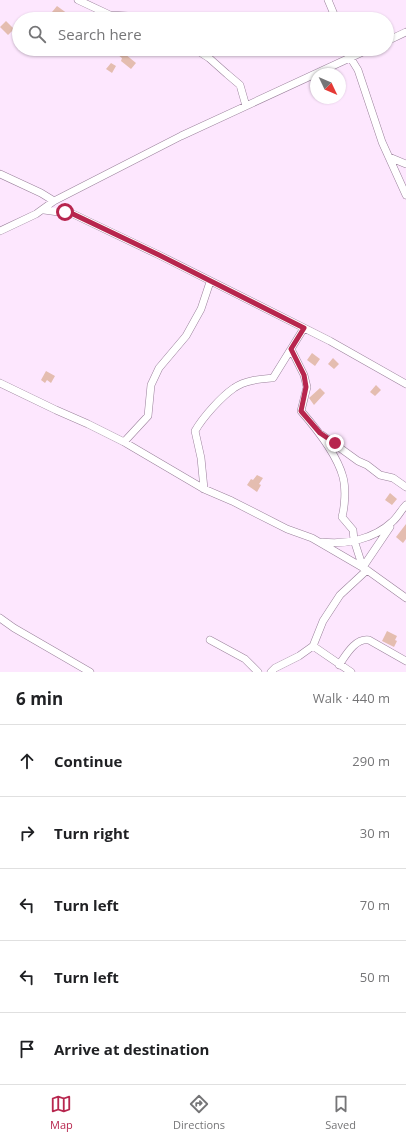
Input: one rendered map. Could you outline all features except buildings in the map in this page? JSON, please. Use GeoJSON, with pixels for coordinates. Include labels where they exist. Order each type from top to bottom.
{"type":"FeatureCollection","features":[{"type":"Feature","properties":{"kind":"street"},"geometry":{"type":"LineString","coordinates":[[78,0],[104,12]]}},
{"type":"Feature","properties":{"kind":"street"},"geometry":{"type":"LineString","coordinates":[[328,0],[333,12]]}},
{"type":"Feature","properties":{"kind":"street"},"geometry":{"type":"LineString","coordinates":[[394,38],[406,32]]}},
{"type":"Feature","properties":{"kind":"street"},"geometry":{"type":"LineString","coordinates":[[207,56],[240,85],[246,106]]}},
{"type":"Feature","properties":{"kind":"street"},"geometry":{"type":"LineString","coordinates":[[0,231],[44,210],[54,201],[181,136],[354,56]]}},
{"type":"Feature","properties":{"kind":"street"},"geometry":{"type":"LineString","coordinates":[[350,58],[358,70],[371,111],[406,195]]}},
{"type":"Feature","properties":{"kind":"street"},"geometry":{"type":"LineString","coordinates":[[389,157],[406,164]]}},
{"type":"Feature","properties":{"kind":"street"},"geometry":{"type":"LineString","coordinates":[[0,174],[41,193],[54,201]]}},
{"type":"Feature","properties":{"kind":"street"},"geometry":{"type":"LineString","coordinates":[[44,210],[73,214],[159,255],[210,282],[268,309],[406,384]]}},
{"type":"Feature","properties":{"kind":"street"},"geometry":{"type":"LineString","coordinates":[[124,442],[148,416],[151,385],[160,368],[186,336],[201,309],[210,282]]}},
{"type":"Feature","properties":{"kind":"street"},"geometry":{"type":"LineString","coordinates":[[204,489],[201,458],[195,431],[202,419],[235,387],[258,379],[273,378],[304,328]]}},
{"type":"Feature","properties":{"kind":"street"},"geometry":{"type":"LineString","coordinates":[[291,349],[304,375],[306,387],[301,411],[320,433],[334,456],[343,477],[344,508],[342,517],[353,530],[354,540],[365,569]]}},
{"type":"Feature","properties":{"kind":"street"},"geometry":{"type":"LineString","coordinates":[[0,383],[124,442],[204,489],[232,501],[287,529],[318,541],[365,569],[406,598]]}},
{"type":"Feature","properties":{"kind":"street"},"geometry":{"type":"LineString","coordinates":[[320,433],[358,461],[368,465],[380,475],[393,478],[406,487]]}},
{"type":"Feature","properties":{"kind":"street"},"geometry":{"type":"LineString","coordinates":[[276,671],[313,646],[320,626],[337,599],[365,569],[394,521],[406,505]]}},
{"type":"Feature","properties":{"kind":"street"},"geometry":{"type":"LineString","coordinates":[[318,541],[338,543],[368,537],[380,532],[394,521]]}},
{"type":"Feature","properties":{"kind":"street"},"geometry":{"type":"LineString","coordinates":[[0,618],[90,672]]}},
{"type":"Feature","properties":{"kind":"street"},"geometry":{"type":"LineString","coordinates":[[339,665],[353,646],[365,639],[406,661]]}},
{"type":"Feature","properties":{"kind":"street"},"geometry":{"type":"LineString","coordinates":[[210,640],[245,660],[258,672]]}},
{"type":"Feature","properties":{"kind":"street"},"geometry":{"type":"LineString","coordinates":[[313,646],[351,672]]}},
{"type":"Feature","properties":{"kind":"route"},"geometry":{"type":"LineString","coordinates":[[65,212],[73,214],[159,255],[304,328],[291,349],[304,375],[306,387],[301,411],[320,433],[335,443]]}}]}
